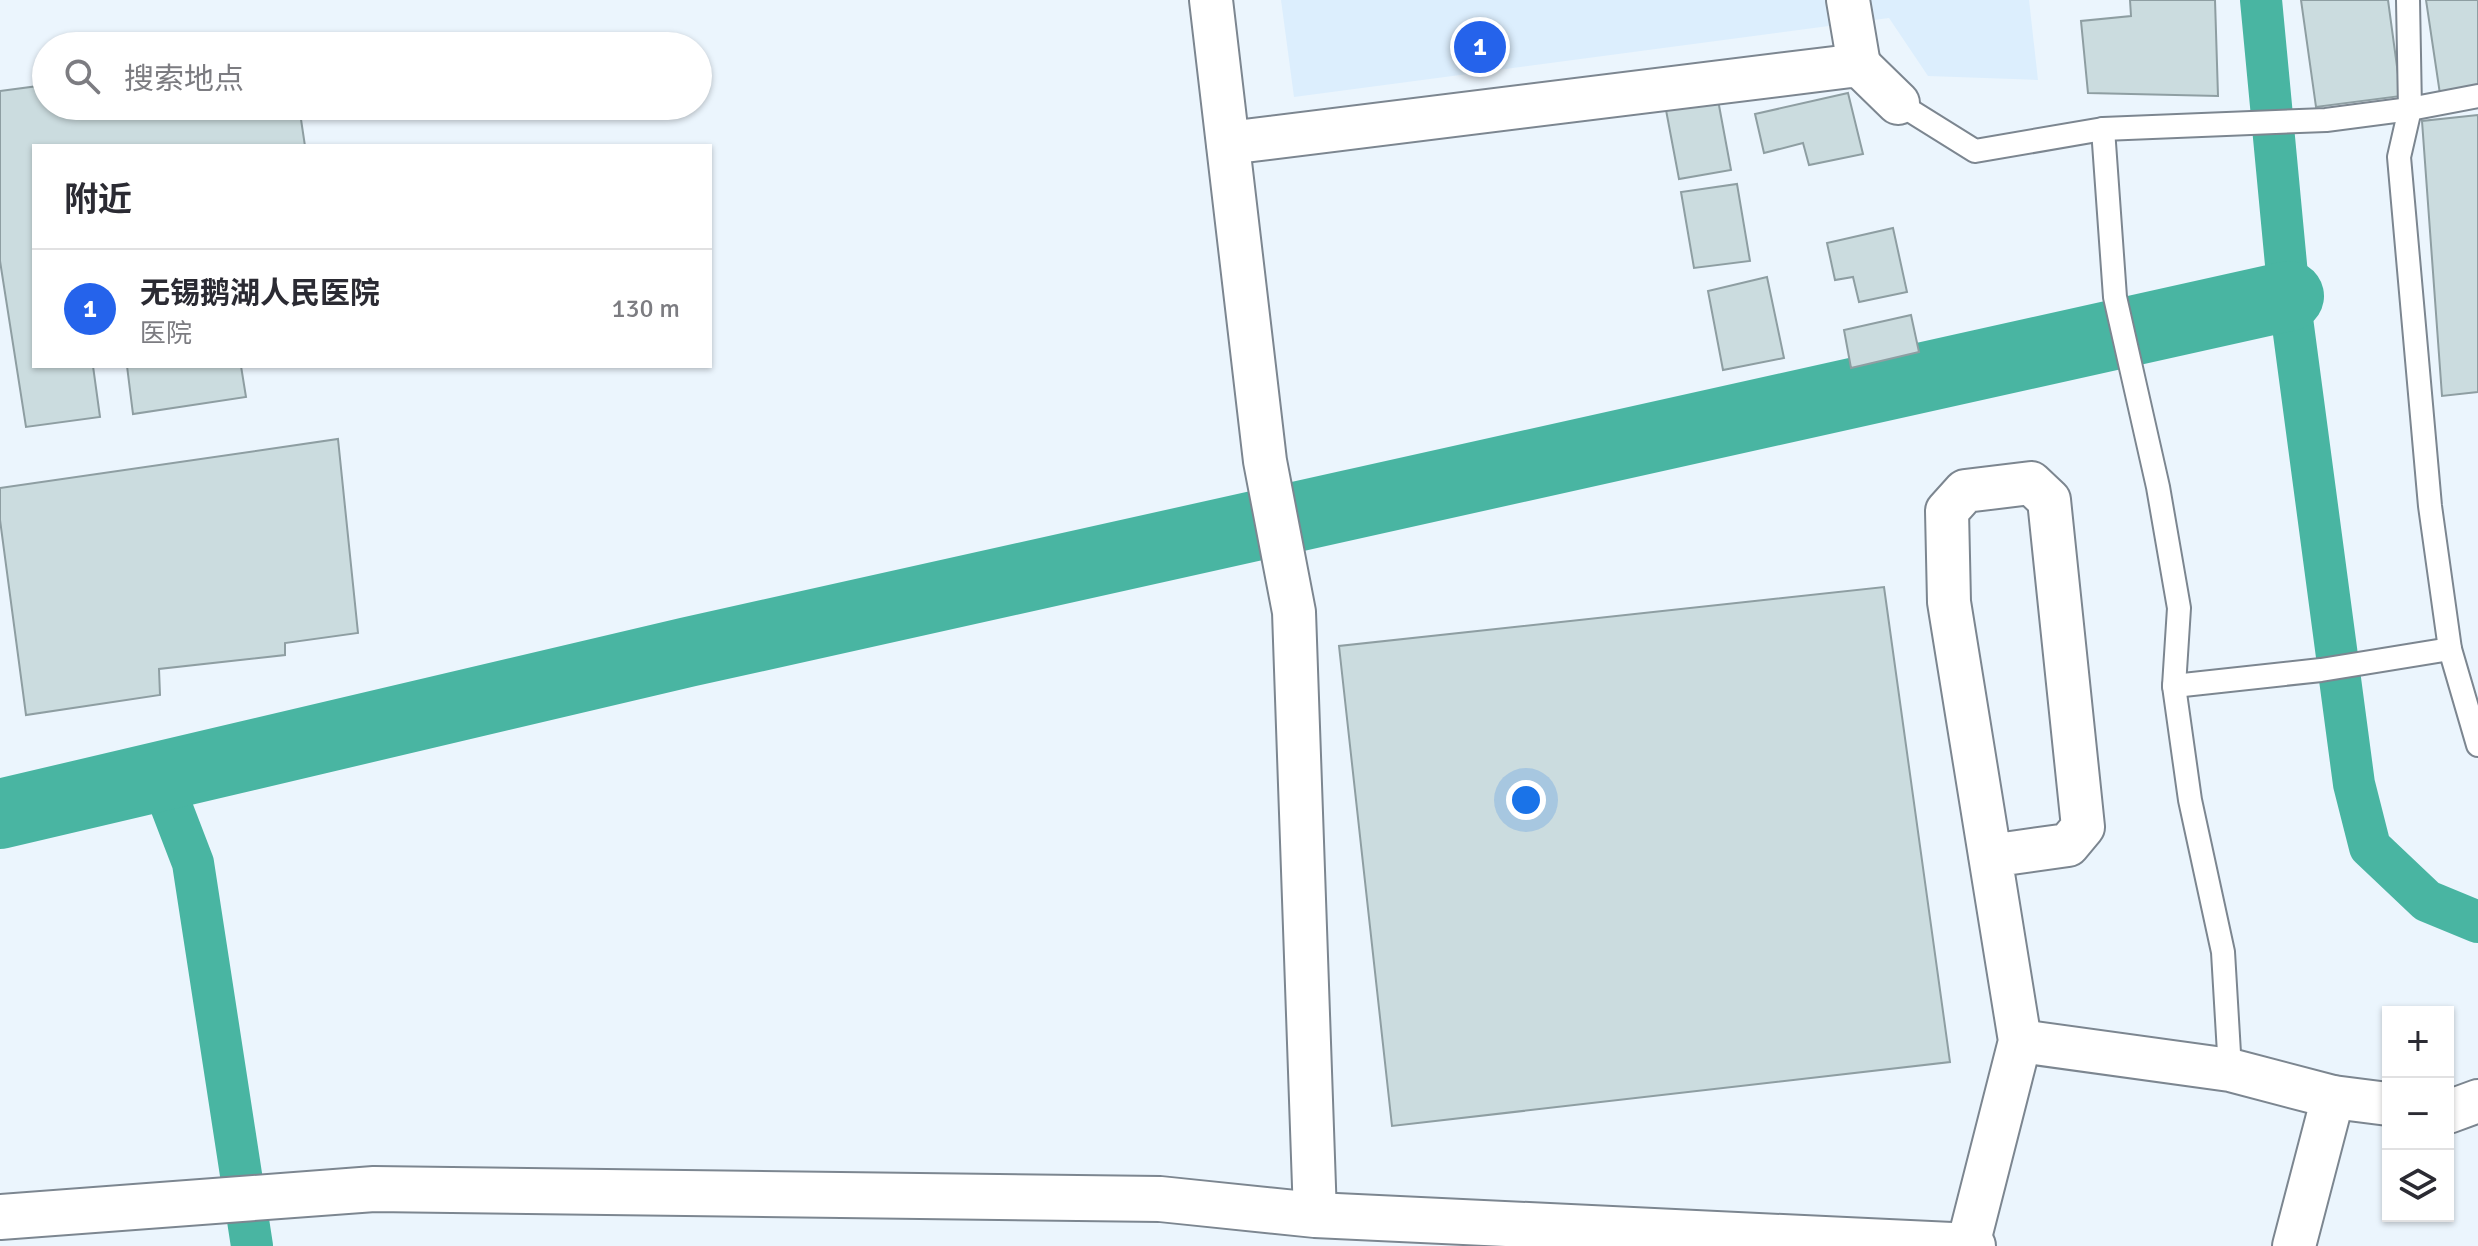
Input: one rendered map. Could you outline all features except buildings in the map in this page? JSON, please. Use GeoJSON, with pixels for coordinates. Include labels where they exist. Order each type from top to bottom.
{"type":"FeatureCollection","features":[{"type":"Feature","properties":{"kind":"street"},"geometry":{"type":"LineString","coordinates":[[1211,0],[1265,461],[1294,612],[1315,1215]]}},
{"type":"Feature","properties":{"kind":"street"},"geometry":{"type":"LineString","coordinates":[[1848,0],[1859,65],[1898,103]]}},
{"type":"Feature","properties":{"kind":"street"},"geometry":{"type":"LineString","coordinates":[[1228,143],[1859,65]]}},
{"type":"Feature","properties":{"kind":"street"},"geometry":{"type":"LineString","coordinates":[[0,1217],[374,1189],[1160,1199],[1315,1215],[1971,1246],[2020,1041],[1990,856],[1949,602],[1947,511],[1965,491],[2031,483],[2049,500],[2083,827],[2068,845],[1990,856]]}},
{"type":"Feature","properties":{"kind":"street"},"geometry":{"type":"LineString","coordinates":[[2020,1041],[2230,1070],[2333,1097],[2382,1103]]}},
{"type":"Feature","properties":{"kind":"street"},"geometry":{"type":"LineString","coordinates":[[2294,1246],[2333,1097]]}},
{"type":"Feature","properties":{"kind":"street"},"geometry":{"type":"LineString","coordinates":[[2454,1110],[2478,1101]]}},
{"type":"Feature","properties":{"kind":"lane"},"geometry":{"type":"LineString","coordinates":[[2408,0],[2410,109],[2399,157],[2430,506],[2450,649],[2478,745]]}},
{"type":"Feature","properties":{"kind":"lane"},"geometry":{"type":"LineString","coordinates":[[1898,103],[1975,151],[2103,129],[2326,120],[2478,96]]}},
{"type":"Feature","properties":{"kind":"lane"},"geometry":{"type":"LineString","coordinates":[[2103,129],[2115,297],[2158,487],[2179,608],[2174,686],[2190,800],[2223,952],[2230,1070]]}},
{"type":"Feature","properties":{"kind":"lane"},"geometry":{"type":"LineString","coordinates":[[2174,686],[2321,670],[2450,649]]}},
{"type":"Feature","properties":{"kind":"shaded area"},"geometry":{"type":"Polygon","coordinates":[[[1281,0],[2029,0],[2038,80],[1928,76],[1889,18],[1294,97],[1281,0]]]}},
{"type":"Feature","properties":{"kind":"waterway"},"geometry":{"type":"LineString","coordinates":[[2261,0],[2289,296],[2354,784],[2370,847],[2427,901],[2478,922]]}},
{"type":"Feature","properties":{"kind":"waterway"},"geometry":{"type":"LineString","coordinates":[[0,814],[688,652],[2289,296]]}},
{"type":"Feature","properties":{"kind":"waterway"},"geometry":{"type":"LineString","coordinates":[[160,777],[193,863],[252,1246]]}},
{"type":"Feature","properties":{"kind":"place","name":"无锡鹅湖人民医院"},"geometry":{"type":"Point","coordinates":[1480,47]}}]}
